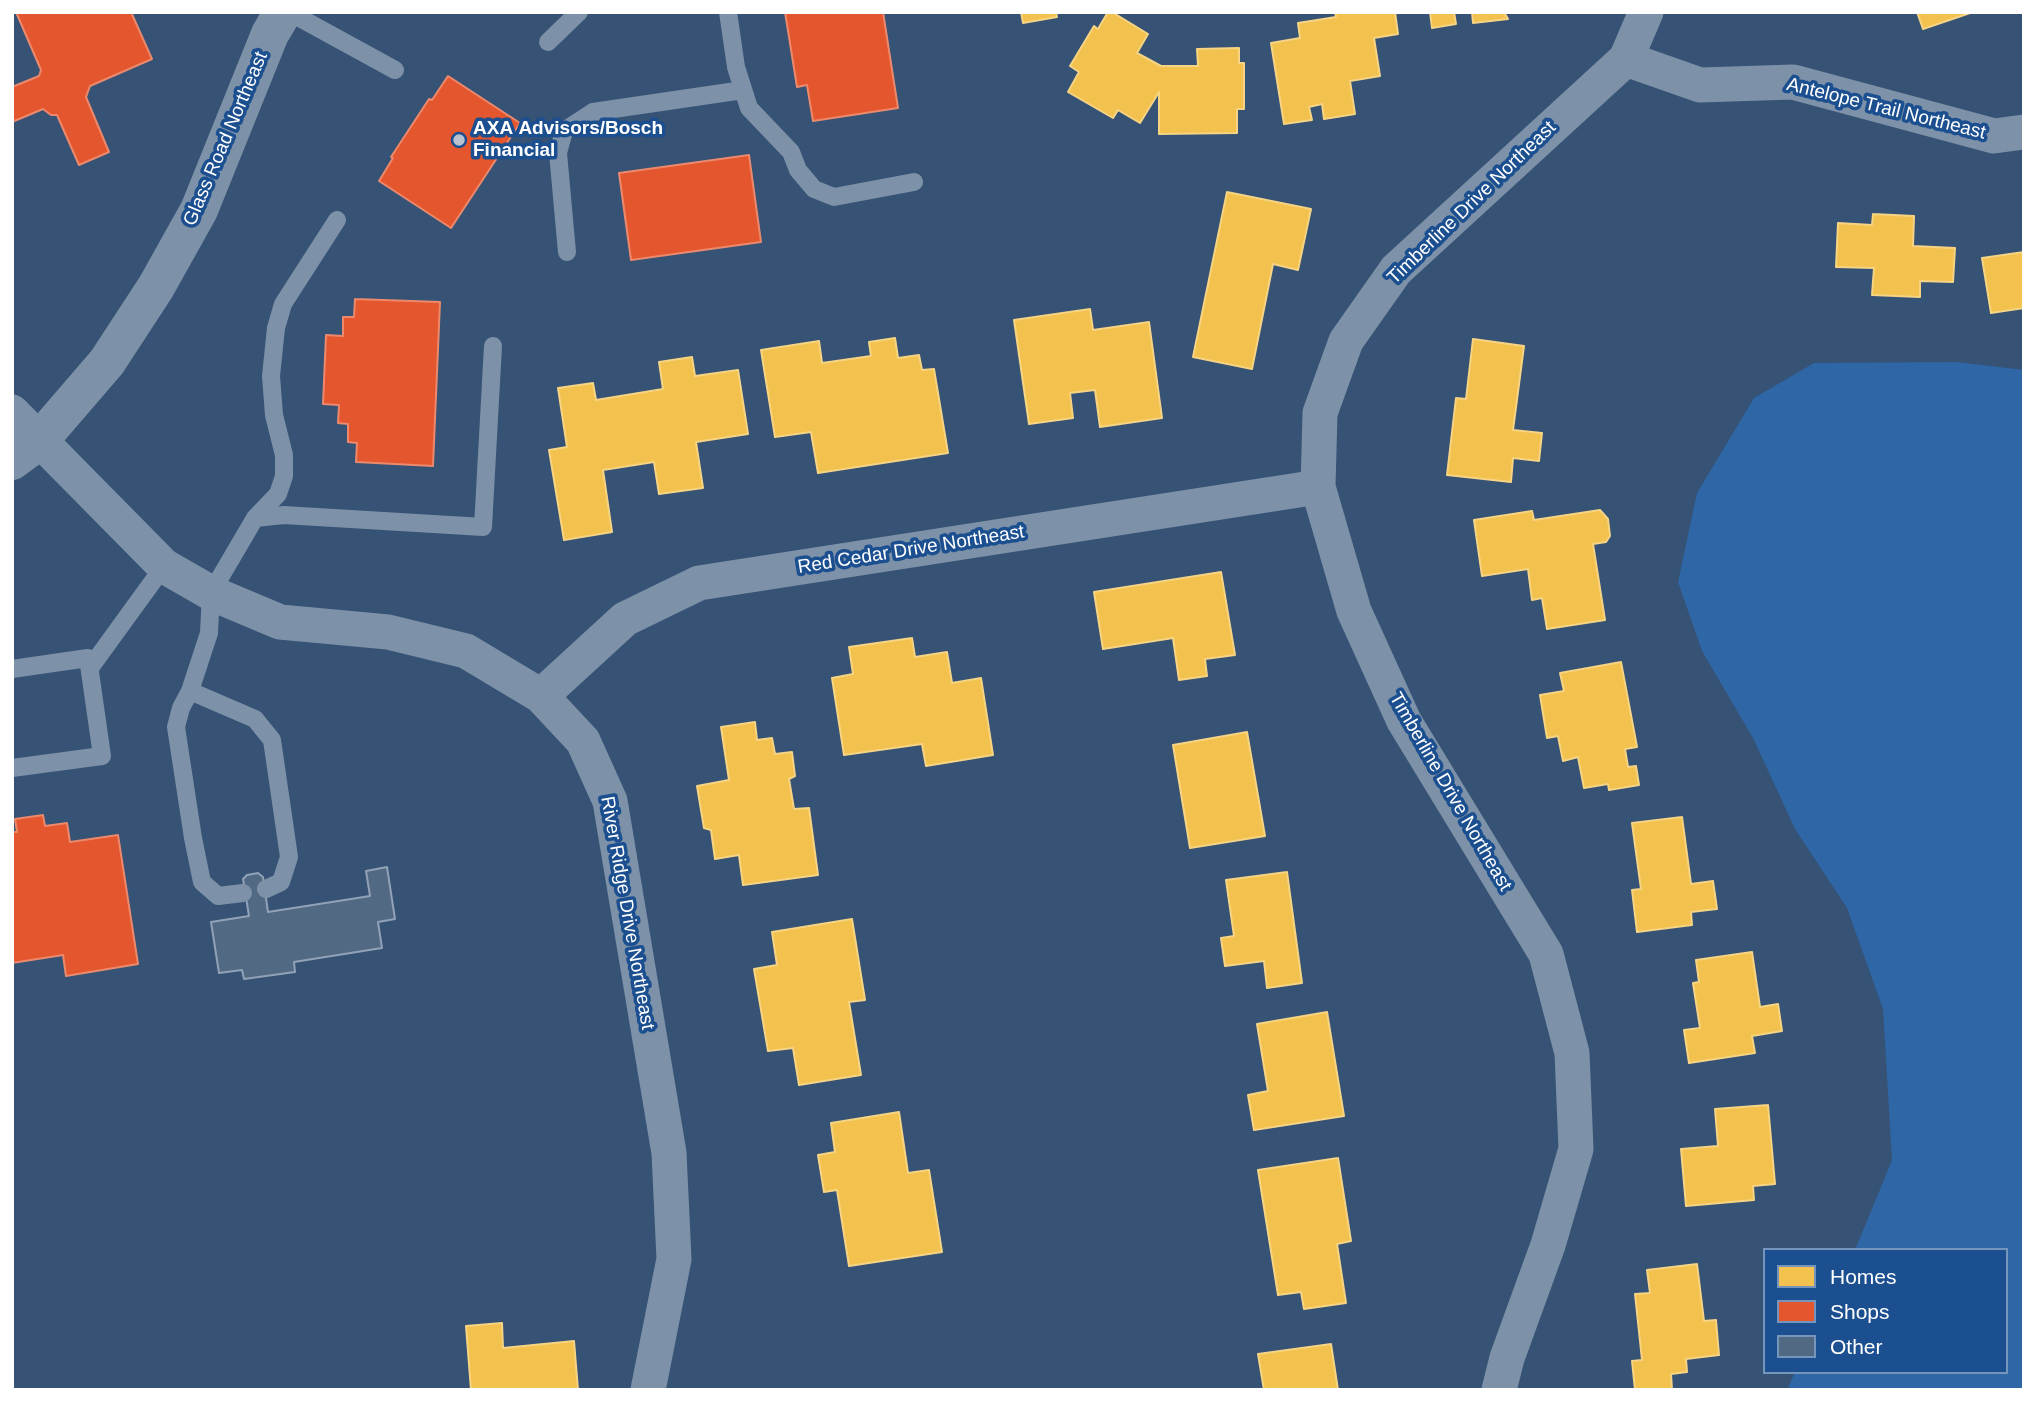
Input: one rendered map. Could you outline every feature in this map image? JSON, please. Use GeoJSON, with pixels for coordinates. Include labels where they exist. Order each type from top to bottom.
{"type":"FeatureCollection","features":[{"type":"Feature","properties":{"kind":"street","name":"Glass Road Northeast"},"geometry":{"type":"LineString","coordinates":[[26,451],[107,362],[156,287],[199,210],[270,34],[283,12]]}},
{"type":"Feature","properties":{"kind":"street","name":"Timberline Drive Northeast"},"geometry":{"type":"LineString","coordinates":[[1499,1390],[1507,1358],[1548,1245],[1576,1149],[1572,1053],[1546,954],[1404,721],[1354,611],[1318,487],[1320,413],[1346,341],[1396,270],[1626,59],[1646,12]]}},
{"type":"Feature","properties":{"kind":"street","name":"Antelope Trail Northeast"},"geometry":{"type":"LineString","coordinates":[[1626,59],[1700,85],[1793,82],[1994,136],[2024,132]]}},
{"type":"Feature","properties":{"kind":"street","name":"River Ridge Drive Northeast"},"geometry":{"type":"LineString","coordinates":[[12,412],[26,451],[164,566],[211,593],[280,622],[388,632],[466,651],[541,696],[583,741],[610,801],[669,1153],[674,1259],[648,1390]]}},
{"type":"Feature","properties":{"kind":"street","name":"Red Cedar Drive Northeast"},"geometry":{"type":"LineString","coordinates":[[541,696],[625,620],[699,583],[1318,487]]}},
{"type":"Feature","properties":{"kind":"lane"},"geometry":{"type":"LineString","coordinates":[[289,12],[395,70]]}},
{"type":"Feature","properties":{"kind":"lane"},"geometry":{"type":"LineString","coordinates":[[548,41],[579,12]]}},
{"type":"Feature","properties":{"kind":"lane"},"geometry":{"type":"LineString","coordinates":[[728,12],[736,67],[749,108],[791,152],[798,170],[814,189],[834,197],[914,182]]}},
{"type":"Feature","properties":{"kind":"lane"},"geometry":{"type":"LineString","coordinates":[[567,252],[558,153],[564,131],[593,113],[743,90]]}},
{"type":"Feature","properties":{"kind":"lane"},"geometry":{"type":"LineString","coordinates":[[243,893],[218,896],[202,882],[176,727],[209,632],[211,593],[255,518],[278,494],[284,476],[284,455],[274,415],[271,376],[276,328],[283,304],[337,220]]}},
{"type":"Feature","properties":{"kind":"lane"},"geometry":{"type":"LineString","coordinates":[[255,518],[284,515],[483,527],[493,346]]}},
{"type":"Feature","properties":{"kind":"lane"},"geometry":{"type":"LineString","coordinates":[[90,668],[164,566]]}},
{"type":"Feature","properties":{"kind":"lane"},"geometry":{"type":"LineString","coordinates":[[12,669],[88,658],[102,756],[12,768]]}},
{"type":"Feature","properties":{"kind":"lane"},"geometry":{"type":"LineString","coordinates":[[190,691],[254,719],[272,740],[289,857],[281,882],[266,889]]}},
{"type":"Feature","properties":{"kind":"shaded area"},"geometry":{"type":"Polygon","coordinates":[[[1957,362],[2024,370],[2024,1390],[1787,1390],[1794,1374],[2008,1374],[2008,1248],[1856,1248],[1892,1160],[1883,1009],[1847,908],[1795,829],[1753,738],[1702,651],[1678,582],[1697,493],[1754,398],[1814,363],[1957,362]]]}},
{"type":"Feature","properties":{"kind":"building: Homes"},"geometry":{"type":"Polygon","coordinates":[[[1021,12],[1056,12],[1057,17],[1023,23],[1021,12]]]}},
{"type":"Feature","properties":{"kind":"building: Homes"},"geometry":{"type":"Polygon","coordinates":[[[1108,12],[1148,34],[1137,53],[1161,66],[1198,66],[1197,49],[1239,48],[1239,63],[1244,63],[1244,109],[1237,109],[1237,133],[1159,134],[1159,92],[1140,123],[1118,110],[1113,118],[1068,92],[1079,72],[1070,66],[1094,26],[1098,29],[1108,12]]]}},
{"type":"Feature","properties":{"kind":"building: Homes"},"geometry":{"type":"Polygon","coordinates":[[[1335,12],[1395,12],[1398,34],[1374,38],[1380,76],[1350,81],[1355,114],[1324,119],[1322,104],[1309,107],[1312,120],[1284,124],[1271,43],[1300,38],[1298,23],[1336,17],[1335,12]]]}},
{"type":"Feature","properties":{"kind":"building: Homes"},"geometry":{"type":"Polygon","coordinates":[[[1430,12],[1454,12],[1456,24],[1432,28],[1430,12]]]}},
{"type":"Feature","properties":{"kind":"building: Homes"},"geometry":{"type":"Polygon","coordinates":[[[1472,12],[1504,12],[1508,19],[1473,23],[1472,12]]]}},
{"type":"Feature","properties":{"kind":"building: Homes"},"geometry":{"type":"Polygon","coordinates":[[[1917,12],[1973,12],[1923,29],[1917,12]]]}},
{"type":"Feature","properties":{"kind":"building: Homes"},"geometry":{"type":"Polygon","coordinates":[[[1227,192],[1311,209],[1298,270],[1273,264],[1252,369],[1193,357],[1227,192]]]}},
{"type":"Feature","properties":{"kind":"building: Homes"},"geometry":{"type":"Polygon","coordinates":[[[1873,214],[1914,216],[1913,246],[1955,248],[1953,282],[1920,281],[1920,297],[1872,295],[1874,268],[1836,267],[1838,223],[1872,225],[1873,214]]]}},
{"type":"Feature","properties":{"kind":"building: Homes"},"geometry":{"type":"Polygon","coordinates":[[[2024,252],[2024,308],[1991,313],[1982,258],[2024,252]]]}},
{"type":"Feature","properties":{"kind":"building: Homes"},"geometry":{"type":"Polygon","coordinates":[[[1090,309],[1093,330],[1149,322],[1162,418],[1100,427],[1095,390],[1070,393],[1073,418],[1029,424],[1014,320],[1090,309]]]}},
{"type":"Feature","properties":{"kind":"building: Homes"},"geometry":{"type":"Polygon","coordinates":[[[895,338],[898,358],[919,355],[922,370],[934,369],[948,453],[818,473],[811,432],[775,437],[761,350],[819,341],[822,363],[871,356],[869,342],[895,338]]]}},
{"type":"Feature","properties":{"kind":"building: Homes"},"geometry":{"type":"Polygon","coordinates":[[[1473,339],[1524,346],[1513,430],[1542,433],[1539,461],[1513,458],[1511,482],[1447,475],[1456,398],[1466,399],[1473,339]]]}},
{"type":"Feature","properties":{"kind":"building: Homes"},"geometry":{"type":"Polygon","coordinates":[[[692,357],[695,376],[738,370],[748,434],[696,442],[703,488],[659,494],[654,462],[603,470],[612,532],[564,540],[549,450],[567,447],[558,388],[593,383],[596,400],[663,389],[659,362],[692,357]]]}},
{"type":"Feature","properties":{"kind":"building: Homes"},"geometry":{"type":"Polygon","coordinates":[[[1600,510],[1608,519],[1610,536],[1606,542],[1593,544],[1605,620],[1547,629],[1542,598],[1532,600],[1528,569],[1482,576],[1474,520],[1532,511],[1534,520],[1600,510]]]}},
{"type":"Feature","properties":{"kind":"building: Homes"},"geometry":{"type":"Polygon","coordinates":[[[1221,572],[1235,655],[1205,659],[1207,676],[1179,680],[1173,638],[1103,649],[1094,592],[1221,572]]]}},
{"type":"Feature","properties":{"kind":"building: Homes"},"geometry":{"type":"Polygon","coordinates":[[[912,638],[915,657],[947,652],[952,683],[981,678],[993,755],[926,766],[922,744],[844,755],[832,678],[853,674],[849,647],[912,638]]]}},
{"type":"Feature","properties":{"kind":"building: Homes"},"geometry":{"type":"Polygon","coordinates":[[[1621,662],[1637,747],[1625,749],[1628,767],[1636,766],[1639,785],[1609,790],[1608,784],[1584,788],[1578,757],[1563,761],[1558,736],[1547,738],[1540,695],[1564,691],[1560,673],[1621,662]]]}},
{"type":"Feature","properties":{"kind":"building: Homes"},"geometry":{"type":"Polygon","coordinates":[[[755,722],[757,740],[772,738],[775,754],[792,752],[795,776],[789,779],[794,809],[809,808],[818,875],[743,885],[739,855],[715,859],[711,830],[704,828],[697,786],[729,780],[721,727],[755,722]]]}},
{"type":"Feature","properties":{"kind":"building: Homes"},"geometry":{"type":"Polygon","coordinates":[[[1247,732],[1265,836],[1190,848],[1173,745],[1247,732]]]}},
{"type":"Feature","properties":{"kind":"building: Homes"},"geometry":{"type":"Polygon","coordinates":[[[1682,817],[1691,884],[1713,881],[1717,909],[1691,912],[1692,925],[1637,932],[1632,890],[1641,889],[1632,823],[1682,817]]]}},
{"type":"Feature","properties":{"kind":"building: Homes"},"geometry":{"type":"Polygon","coordinates":[[[1287,872],[1302,983],[1267,988],[1264,961],[1225,966],[1221,938],[1234,936],[1226,880],[1287,872]]]}},
{"type":"Feature","properties":{"kind":"building: Homes"},"geometry":{"type":"Polygon","coordinates":[[[852,919],[865,1000],[849,1002],[861,1075],[799,1085],[793,1048],[768,1051],[754,969],[777,965],[772,932],[852,919]]]}},
{"type":"Feature","properties":{"kind":"building: Homes"},"geometry":{"type":"Polygon","coordinates":[[[1752,952],[1760,1007],[1778,1004],[1782,1031],[1752,1036],[1755,1053],[1689,1063],[1684,1030],[1700,1028],[1693,983],[1699,982],[1696,960],[1752,952]]]}},
{"type":"Feature","properties":{"kind":"building: Homes"},"geometry":{"type":"Polygon","coordinates":[[[1327,1012],[1344,1116],[1254,1130],[1248,1095],[1268,1091],[1257,1024],[1327,1012]]]}},
{"type":"Feature","properties":{"kind":"building: Homes"},"geometry":{"type":"Polygon","coordinates":[[[1768,1105],[1775,1184],[1753,1186],[1754,1200],[1686,1206],[1681,1149],[1718,1146],[1715,1109],[1768,1105]]]}},
{"type":"Feature","properties":{"kind":"building: Homes"},"geometry":{"type":"Polygon","coordinates":[[[899,1112],[908,1173],[929,1170],[942,1252],[849,1266],[837,1190],[824,1192],[818,1155],[835,1152],[831,1123],[899,1112]]]}},
{"type":"Feature","properties":{"kind":"building: Homes"},"geometry":{"type":"Polygon","coordinates":[[[1338,1158],[1351,1241],[1337,1244],[1346,1303],[1304,1309],[1301,1292],[1278,1295],[1258,1170],[1338,1158]]]}},
{"type":"Feature","properties":{"kind":"building: Homes"},"geometry":{"type":"Polygon","coordinates":[[[1697,1264],[1704,1321],[1716,1320],[1719,1355],[1686,1359],[1687,1372],[1671,1374],[1672,1390],[1635,1390],[1632,1361],[1642,1360],[1635,1294],[1650,1293],[1647,1270],[1697,1264]]]}},
{"type":"Feature","properties":{"kind":"building: Homes"},"geometry":{"type":"Polygon","coordinates":[[[502,1323],[503,1348],[574,1341],[578,1390],[471,1390],[466,1326],[502,1323]]]}},
{"type":"Feature","properties":{"kind":"building: Homes"},"geometry":{"type":"Polygon","coordinates":[[[1331,1344],[1338,1390],[1264,1390],[1258,1354],[1331,1344]]]}},
{"type":"Feature","properties":{"kind":"building: Shops"},"geometry":{"type":"Polygon","coordinates":[[[16,12],[131,12],[152,59],[90,86],[86,97],[109,152],[79,165],[57,115],[51,115],[43,109],[12,122],[12,87],[39,76],[41,70],[16,12]]]}},
{"type":"Feature","properties":{"kind":"building: Shops"},"geometry":{"type":"Polygon","coordinates":[[[785,12],[883,12],[898,108],[813,121],[807,85],[797,87],[785,12]]]}},
{"type":"Feature","properties":{"kind":"building: Shops"},"geometry":{"type":"Polygon","coordinates":[[[448,76],[520,123],[451,228],[379,181],[393,158],[391,157],[429,99],[432,100],[448,76]]]}},
{"type":"Feature","properties":{"kind":"building: Shops"},"geometry":{"type":"Polygon","coordinates":[[[749,155],[761,242],[631,260],[619,173],[749,155]]]}},
{"type":"Feature","properties":{"kind":"building: Shops"},"geometry":{"type":"Polygon","coordinates":[[[355,299],[440,302],[433,466],[356,462],[357,443],[348,442],[348,424],[338,423],[339,405],[323,404],[326,335],[343,336],[343,317],[354,317],[355,299]]]}},
{"type":"Feature","properties":{"kind":"building: Shops"},"geometry":{"type":"Polygon","coordinates":[[[43,815],[45,826],[67,823],[70,842],[118,835],[138,964],[66,976],[63,955],[12,963],[12,832],[17,832],[15,819],[43,815]]]}},
{"type":"Feature","properties":{"kind":"building: Other"},"geometry":{"type":"Polygon","coordinates":[[[387,867],[395,919],[378,922],[382,948],[294,962],[295,972],[244,979],[242,970],[219,973],[211,922],[249,916],[243,879],[247,875],[258,873],[263,877],[268,912],[370,896],[366,871],[387,867]]]}},
{"type":"Feature","properties":{"kind":"place","name":"AXA Advisors/Bosch Financial"},"geometry":{"type":"Point","coordinates":[459,140]}}]}
